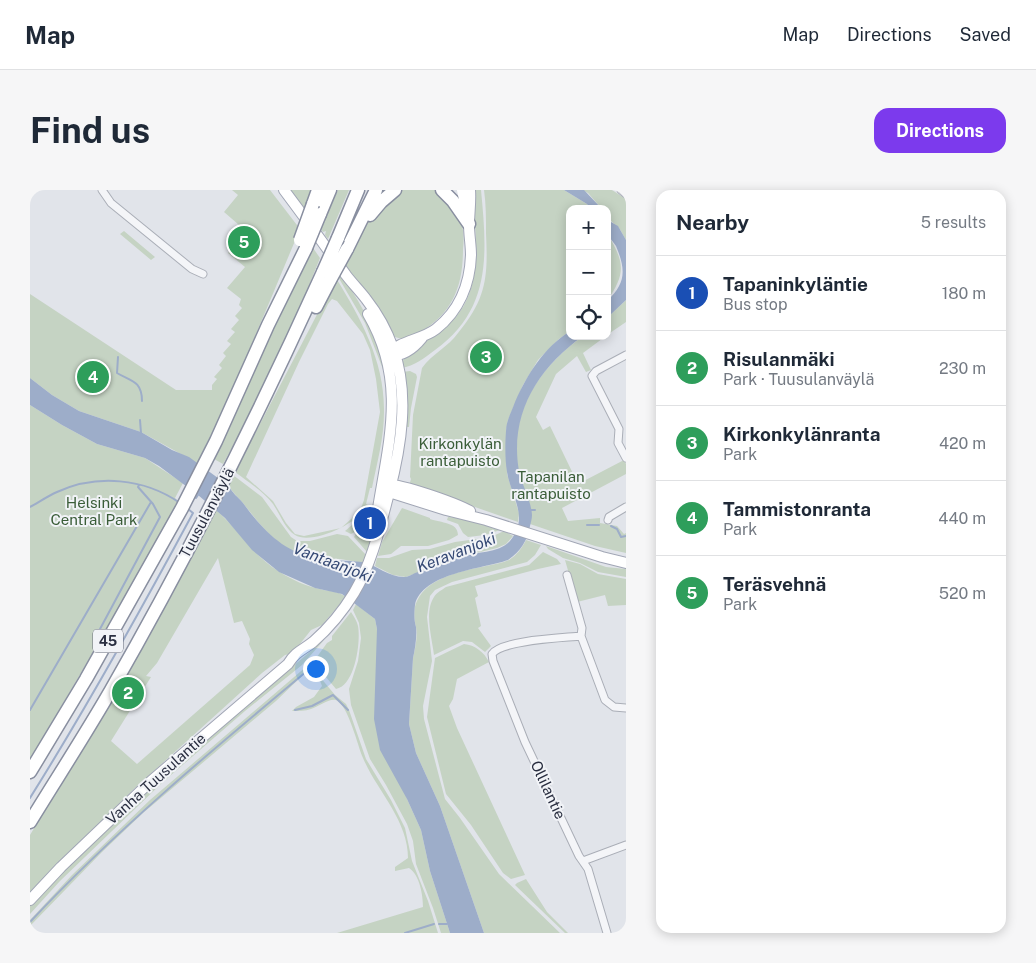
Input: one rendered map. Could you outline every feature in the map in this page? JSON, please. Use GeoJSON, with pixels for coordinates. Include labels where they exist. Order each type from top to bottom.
{"type":"FeatureCollection","features":[{"type":"Feature","properties":{"kind":"highway"},"geometry":{"type":"LineString","coordinates":[[317,209],[318,190]]}},
{"type":"Feature","properties":{"kind":"highway","name":"Tuusulanväylä"},"geometry":{"type":"LineString","coordinates":[[30,772],[86,678],[182,508],[216,441],[317,209],[330,190]]}},
{"type":"Feature","properties":{"kind":"highway","name":"Tuusulanväylä"},"geometry":{"type":"LineString","coordinates":[[30,822],[110,690],[202,523],[326,276],[338,238],[358,190]]}},
{"type":"Feature","properties":{"kind":"highway"},"geometry":{"type":"LineString","coordinates":[[326,276],[347,249],[376,190]]}},
{"type":"Feature","properties":{"kind":"highway"},"geometry":{"type":"LineString","coordinates":[[355,235],[381,202],[395,190]]}},
{"type":"Feature","properties":{"kind":"highway"},"geometry":{"type":"LineString","coordinates":[[442,190],[453,201],[469,224]]}},
{"type":"Feature","properties":{"kind":"main road","name":"Vanha Tuusulantie"},"geometry":{"type":"LineString","coordinates":[[30,900],[61,867],[151,781],[288,664],[292,657],[310,644],[338,615],[360,583],[374,544],[387,487],[392,413],[392,354],[348,277],[284,190]]}},
{"type":"Feature","properties":{"kind":"main road"},"geometry":{"type":"LineString","coordinates":[[462,190],[469,224]]}},
{"type":"Feature","properties":{"kind":"main road"},"geometry":{"type":"LineString","coordinates":[[392,354],[415,346],[422,338],[447,319],[460,302],[469,272],[470,190]]}},
{"type":"Feature","properties":{"kind":"main road"},"geometry":{"type":"LineString","coordinates":[[387,487],[446,510],[486,520],[556,544],[626,563]]}},
{"type":"Feature","properties":{"kind":"street"},"geometry":{"type":"LineString","coordinates":[[102,190],[111,203],[192,269],[203,274]]}},
{"type":"Feature","properties":{"kind":"street"},"geometry":{"type":"LineString","coordinates":[[621,190],[626,194]]}},
{"type":"Feature","properties":{"kind":"street"},"geometry":{"type":"LineString","coordinates":[[626,355],[592,374],[622,433],[618,443],[626,458]]}},
{"type":"Feature","properties":{"kind":"street"},"geometry":{"type":"LineString","coordinates":[[608,520],[609,516],[626,507]]}},
{"type":"Feature","properties":{"kind":"street"},"geometry":{"type":"LineString","coordinates":[[566,575],[582,628],[581,636],[605,700],[614,707],[626,708]]}},
{"type":"Feature","properties":{"kind":"street","name":"Ollilantie"},"geometry":{"type":"LineString","coordinates":[[581,636],[532,641],[498,649],[493,652],[492,657],[513,715],[579,856],[588,869],[607,933]]}},
{"type":"Feature","properties":{"kind":"street"},"geometry":{"type":"LineString","coordinates":[[583,860],[626,845]]}},
{"type":"Feature","properties":{"kind":"green space"},"geometry":{"type":"Polygon","coordinates":[[[232,190],[270,190],[300,229],[237,378],[197,463],[141,432],[79,411],[52,395],[30,378],[30,294],[176,390],[212,390],[212,385],[217,379],[214,377],[222,368],[219,365],[226,356],[223,353],[231,344],[227,341],[235,332],[231,329],[239,320],[235,316],[242,308],[239,305],[241,299],[227,288],[245,267],[228,253],[246,231],[224,212],[238,195],[232,190]]]}},
{"type":"Feature","properties":{"kind":"green space"},"geometry":{"type":"Polygon","coordinates":[[[289,190],[312,190],[305,213],[289,190]]]}},
{"type":"Feature","properties":{"kind":"green space"},"geometry":{"type":"Polygon","coordinates":[[[338,190],[349,190],[328,239],[325,235],[326,231],[323,232],[321,229],[338,190]]]}},
{"type":"Feature","properties":{"kind":"green space"},"geometry":{"type":"Polygon","coordinates":[[[403,190],[434,190],[444,197],[461,222],[464,239],[461,275],[454,297],[448,307],[431,325],[419,333],[402,338],[391,335],[343,264],[376,212],[394,195],[403,190]]]}},
{"type":"Feature","properties":{"kind":"green space"},"geometry":{"type":"Polygon","coordinates":[[[472,190],[481,190],[484,236],[482,278],[476,298],[467,317],[454,334],[423,359],[415,364],[401,368],[403,361],[412,350],[445,328],[457,316],[469,294],[473,279],[476,250],[472,190]]]}},
{"type":"Feature","properties":{"kind":"green space","name":"Kirkonkylän rantapuisto"},"geometry":{"type":"Polygon","coordinates":[[[484,190],[564,190],[588,205],[566,205],[566,334],[538,360],[523,385],[508,420],[506,430],[507,474],[519,513],[518,522],[472,506],[477,511],[409,486],[411,479],[413,415],[422,368],[454,338],[475,309],[480,297],[484,286],[487,262],[484,190]]]}},
{"type":"Feature","properties":{"kind":"green space"},"geometry":{"type":"Polygon","coordinates":[[[582,190],[612,190],[626,199],[626,240],[618,227],[611,221],[611,205],[598,205],[588,193],[582,190]]]}},
{"type":"Feature","properties":{"kind":"green space"},"geometry":{"type":"Polygon","coordinates":[[[124,231],[155,257],[151,260],[120,234],[124,231]]]}},
{"type":"Feature","properties":{"kind":"green space"},"geometry":{"type":"Polygon","coordinates":[[[611,240],[620,260],[621,268],[618,283],[611,294],[611,240]]]}},
{"type":"Feature","properties":{"kind":"green space"},"geometry":{"type":"Polygon","coordinates":[[[313,248],[320,258],[300,308],[254,408],[223,464],[214,459],[227,432],[232,414],[313,248]]]}},
{"type":"Feature","properties":{"kind":"green space"},"geometry":{"type":"Polygon","coordinates":[[[339,271],[361,306],[374,332],[379,345],[384,372],[365,323],[337,275],[339,271]]]}},
{"type":"Feature","properties":{"kind":"green space"},"geometry":{"type":"Polygon","coordinates":[[[336,278],[370,342],[376,358],[383,394],[384,422],[382,441],[372,488],[370,488],[366,504],[368,505],[364,512],[342,527],[360,511],[364,500],[380,412],[370,350],[363,334],[337,301],[332,299],[299,362],[246,477],[273,501],[295,534],[304,536],[340,528],[324,535],[313,537],[303,538],[295,535],[285,525],[269,499],[235,472],[336,278]]]}},
{"type":"Feature","properties":{"kind":"green space"},"geometry":{"type":"Polygon","coordinates":[[[626,300],[626,322],[611,332],[611,314],[626,300]]]}},
{"type":"Feature","properties":{"kind":"green space","name":"Tapanilan rantapuisto"},"geometry":{"type":"Polygon","coordinates":[[[578,340],[601,340],[583,353],[591,370],[586,372],[577,356],[556,374],[536,417],[543,430],[550,426],[578,484],[624,460],[626,474],[562,508],[568,521],[600,518],[600,523],[617,526],[624,534],[626,533],[626,553],[595,546],[530,524],[531,511],[519,473],[516,452],[517,432],[529,396],[539,379],[578,340]]]}},
{"type":"Feature","properties":{"kind":"green space"},"geometry":{"type":"Polygon","coordinates":[[[410,371],[416,374],[417,377],[409,427],[407,427],[402,372],[410,371]]]}},
{"type":"Feature","properties":{"kind":"green space","name":"Helsinki Central Park"},"geometry":{"type":"Polygon","coordinates":[[[30,405],[97,444],[145,458],[183,483],[175,498],[178,501],[137,577],[30,760],[30,405]]]}},
{"type":"Feature","properties":{"kind":"green space"},"geometry":{"type":"Polygon","coordinates":[[[233,475],[262,497],[291,537],[297,541],[310,541],[337,534],[348,536],[366,555],[363,563],[304,556],[283,545],[261,525],[230,488],[228,485],[233,475]]]}},
{"type":"Feature","properties":{"kind":"green space"},"geometry":{"type":"Polygon","coordinates":[[[402,508],[452,525],[458,535],[449,540],[428,546],[401,546],[391,554],[378,556],[382,542],[402,508]]]}},
{"type":"Feature","properties":{"kind":"green space"},"geometry":{"type":"Polygon","coordinates":[[[216,510],[254,551],[271,566],[299,582],[315,588],[336,592],[346,597],[322,625],[311,630],[296,649],[262,673],[134,789],[30,892],[30,835],[148,639],[216,510]],[[218,558],[157,663],[146,676],[151,677],[111,741],[137,764],[250,665],[254,655],[249,644],[250,639],[242,621],[234,623],[218,558]]]}},
{"type":"Feature","properties":{"kind":"green space"},"geometry":{"type":"Polygon","coordinates":[[[448,517],[461,518],[500,530],[485,535],[468,537],[463,533],[458,524],[447,520],[448,517]]]}},
{"type":"Feature","properties":{"kind":"green space"},"geometry":{"type":"Polygon","coordinates":[[[359,519],[369,521],[368,527],[371,528],[367,552],[354,537],[355,532],[351,534],[345,531],[359,519]]]}},
{"type":"Feature","properties":{"kind":"green space"},"geometry":{"type":"Polygon","coordinates":[[[504,531],[513,536],[506,544],[459,557],[406,577],[393,575],[375,566],[377,558],[389,558],[412,550],[430,549],[455,542],[491,537],[504,531]]]}},
{"type":"Feature","properties":{"kind":"green space"},"geometry":{"type":"Polygon","coordinates":[[[526,540],[541,545],[535,555],[527,562],[452,582],[435,590],[430,596],[427,617],[432,661],[423,706],[424,719],[445,799],[499,874],[560,933],[484,933],[440,806],[416,753],[409,724],[413,658],[417,635],[414,611],[417,601],[429,586],[447,576],[509,560],[519,551],[526,540]]]}},
{"type":"Feature","properties":{"kind":"green space"},"geometry":{"type":"Polygon","coordinates":[[[546,546],[606,567],[626,569],[626,577],[598,572],[580,563],[563,558],[546,546]]]}},
{"type":"Feature","properties":{"kind":"green space"},"geometry":{"type":"Polygon","coordinates":[[[543,552],[557,559],[561,564],[475,586],[478,596],[475,598],[481,626],[478,628],[491,646],[485,652],[472,642],[463,641],[434,655],[429,617],[431,603],[437,594],[446,587],[529,565],[543,552]]]}},
{"type":"Feature","properties":{"kind":"green space"},"geometry":{"type":"Polygon","coordinates":[[[565,560],[580,564],[598,574],[626,579],[626,605],[608,606],[605,595],[577,602],[565,560]]]}},
{"type":"Feature","properties":{"kind":"green space"},"geometry":{"type":"Polygon","coordinates":[[[356,604],[375,619],[377,655],[407,799],[421,830],[430,871],[450,933],[441,933],[416,864],[413,841],[407,824],[370,759],[351,705],[349,689],[358,661],[361,638],[359,623],[353,610],[356,604]]]}},
{"type":"Feature","properties":{"kind":"green space"},"geometry":{"type":"Polygon","coordinates":[[[351,612],[358,626],[357,652],[348,680],[343,686],[336,689],[314,661],[327,643],[332,640],[332,636],[351,612]]]}},
{"type":"Feature","properties":{"kind":"green space"},"geometry":{"type":"Polygon","coordinates":[[[325,639],[302,665],[245,711],[163,782],[60,881],[30,914],[30,905],[160,779],[325,639]]]}},
{"type":"Feature","properties":{"kind":"green space"},"geometry":{"type":"Polygon","coordinates":[[[464,644],[479,650],[489,662],[457,679],[453,699],[449,706],[457,728],[525,875],[511,879],[503,873],[471,825],[446,794],[427,717],[435,658],[464,644]]]}},
{"type":"Feature","properties":{"kind":"green space"},"geometry":{"type":"Polygon","coordinates":[[[310,665],[335,695],[346,704],[349,710],[366,759],[391,800],[405,828],[412,861],[438,933],[337,933],[423,907],[420,886],[413,871],[409,868],[395,871],[395,867],[408,858],[407,844],[403,831],[363,758],[345,709],[336,700],[333,700],[309,710],[292,711],[314,697],[322,686],[319,678],[311,671],[304,674],[276,701],[143,813],[30,926],[30,920],[72,875],[150,800],[310,665]]]}},
{"type":"Feature","properties":{"kind":"green space"},"geometry":{"type":"Polygon","coordinates":[[[526,879],[547,912],[568,933],[565,933],[515,885],[526,879]]]}},
{"type":"Feature","properties":{"kind":"water"},"geometry":{"type":"Polygon","coordinates":[[[564,190],[584,190],[598,205],[587,204],[564,190]]]}},
{"type":"Feature","properties":{"kind":"water"},"geometry":{"type":"Polygon","coordinates":[[[611,222],[618,226],[626,240],[626,300],[611,314],[611,296],[621,282],[623,269],[616,246],[611,240],[611,222]]]}},
{"type":"Feature","properties":{"kind":"water","name":"Vantaanjoki"},"geometry":{"type":"Polygon","coordinates":[[[566,334],[566,340],[578,340],[540,378],[530,394],[518,430],[519,471],[532,515],[529,531],[523,545],[508,560],[441,579],[420,594],[415,605],[416,635],[409,724],[416,753],[440,806],[484,933],[450,933],[430,871],[421,830],[407,799],[380,750],[374,719],[377,629],[375,619],[342,594],[315,588],[279,572],[252,550],[225,518],[159,466],[145,458],[97,444],[30,405],[30,378],[52,395],[79,411],[141,432],[172,450],[189,457],[229,486],[266,531],[294,551],[323,559],[362,562],[393,575],[405,577],[417,572],[427,571],[466,555],[499,548],[510,541],[516,532],[519,524],[519,515],[506,467],[506,427],[525,381],[537,362],[566,334]]]}},
{"type":"Feature","properties":{"kind":"waterway"},"geometry":{"type":"LineString","coordinates":[[118,357],[117,373],[138,385],[142,401]]}},
{"type":"Feature","properties":{"kind":"waterway"},"geometry":{"type":"LineString","coordinates":[[140,420],[141,433]]}},
{"type":"Feature","properties":{"kind":"waterway"},"geometry":{"type":"LineString","coordinates":[[30,507],[72,486],[104,481],[120,481],[151,488],[180,503]]}},
{"type":"Feature","properties":{"kind":"waterway"},"geometry":{"type":"LineString","coordinates":[[100,629],[160,517],[153,504],[138,487],[139,485]]}},
{"type":"Feature","properties":{"kind":"waterway"},"geometry":{"type":"LineString","coordinates":[[30,710],[151,502]]}},
{"type":"Feature","properties":{"kind":"waterway"},"geometry":{"type":"LineString","coordinates":[[30,798],[93,693],[154,585],[193,513],[188,509]]}},
{"type":"Feature","properties":{"kind":"waterway"},"geometry":{"type":"LineString","coordinates":[[587,525],[599,525]]}},
{"type":"Feature","properties":{"kind":"waterway"},"geometry":{"type":"LineString","coordinates":[[611,526],[617,529],[621,537],[626,536]]}},
{"type":"Feature","properties":{"kind":"waterway"},"geometry":{"type":"LineString","coordinates":[[30,922],[62,888],[130,824],[307,671]]}},
{"type":"Feature","properties":{"kind":"waterway"},"geometry":{"type":"LineString","coordinates":[[295,710],[312,706],[333,695],[348,710]]}},
{"type":"Feature","properties":{"kind":"waterway"},"geometry":{"type":"LineString","coordinates":[[405,933],[434,924]]}},
{"type":"Feature","properties":{"kind":"waterway"},"geometry":{"type":"LineString","coordinates":[[439,924],[447,924]]}},
{"type":"Feature","properties":{"kind":"place","name":"Teräsvehnä"},"geometry":{"type":"Point","coordinates":[244,242]}},
{"type":"Feature","properties":{"kind":"place","name":"Kirkonkylänranta"},"geometry":{"type":"Point","coordinates":[486,357]}},
{"type":"Feature","properties":{"kind":"place","name":"Tammistonranta"},"geometry":{"type":"Point","coordinates":[93,377]}},
{"type":"Feature","properties":{"kind":"place","name":"Tapaninkyläntie"},"geometry":{"type":"Point","coordinates":[370,523]}},
{"type":"Feature","properties":{"kind":"place","name":"Risulanmäki"},"geometry":{"type":"Point","coordinates":[128,693]}},
{"type":"Feature","properties":{"kind":"water label","name":"Keravanjoki"},"geometry":{"type":"Point","coordinates":[456,552]}}]}
